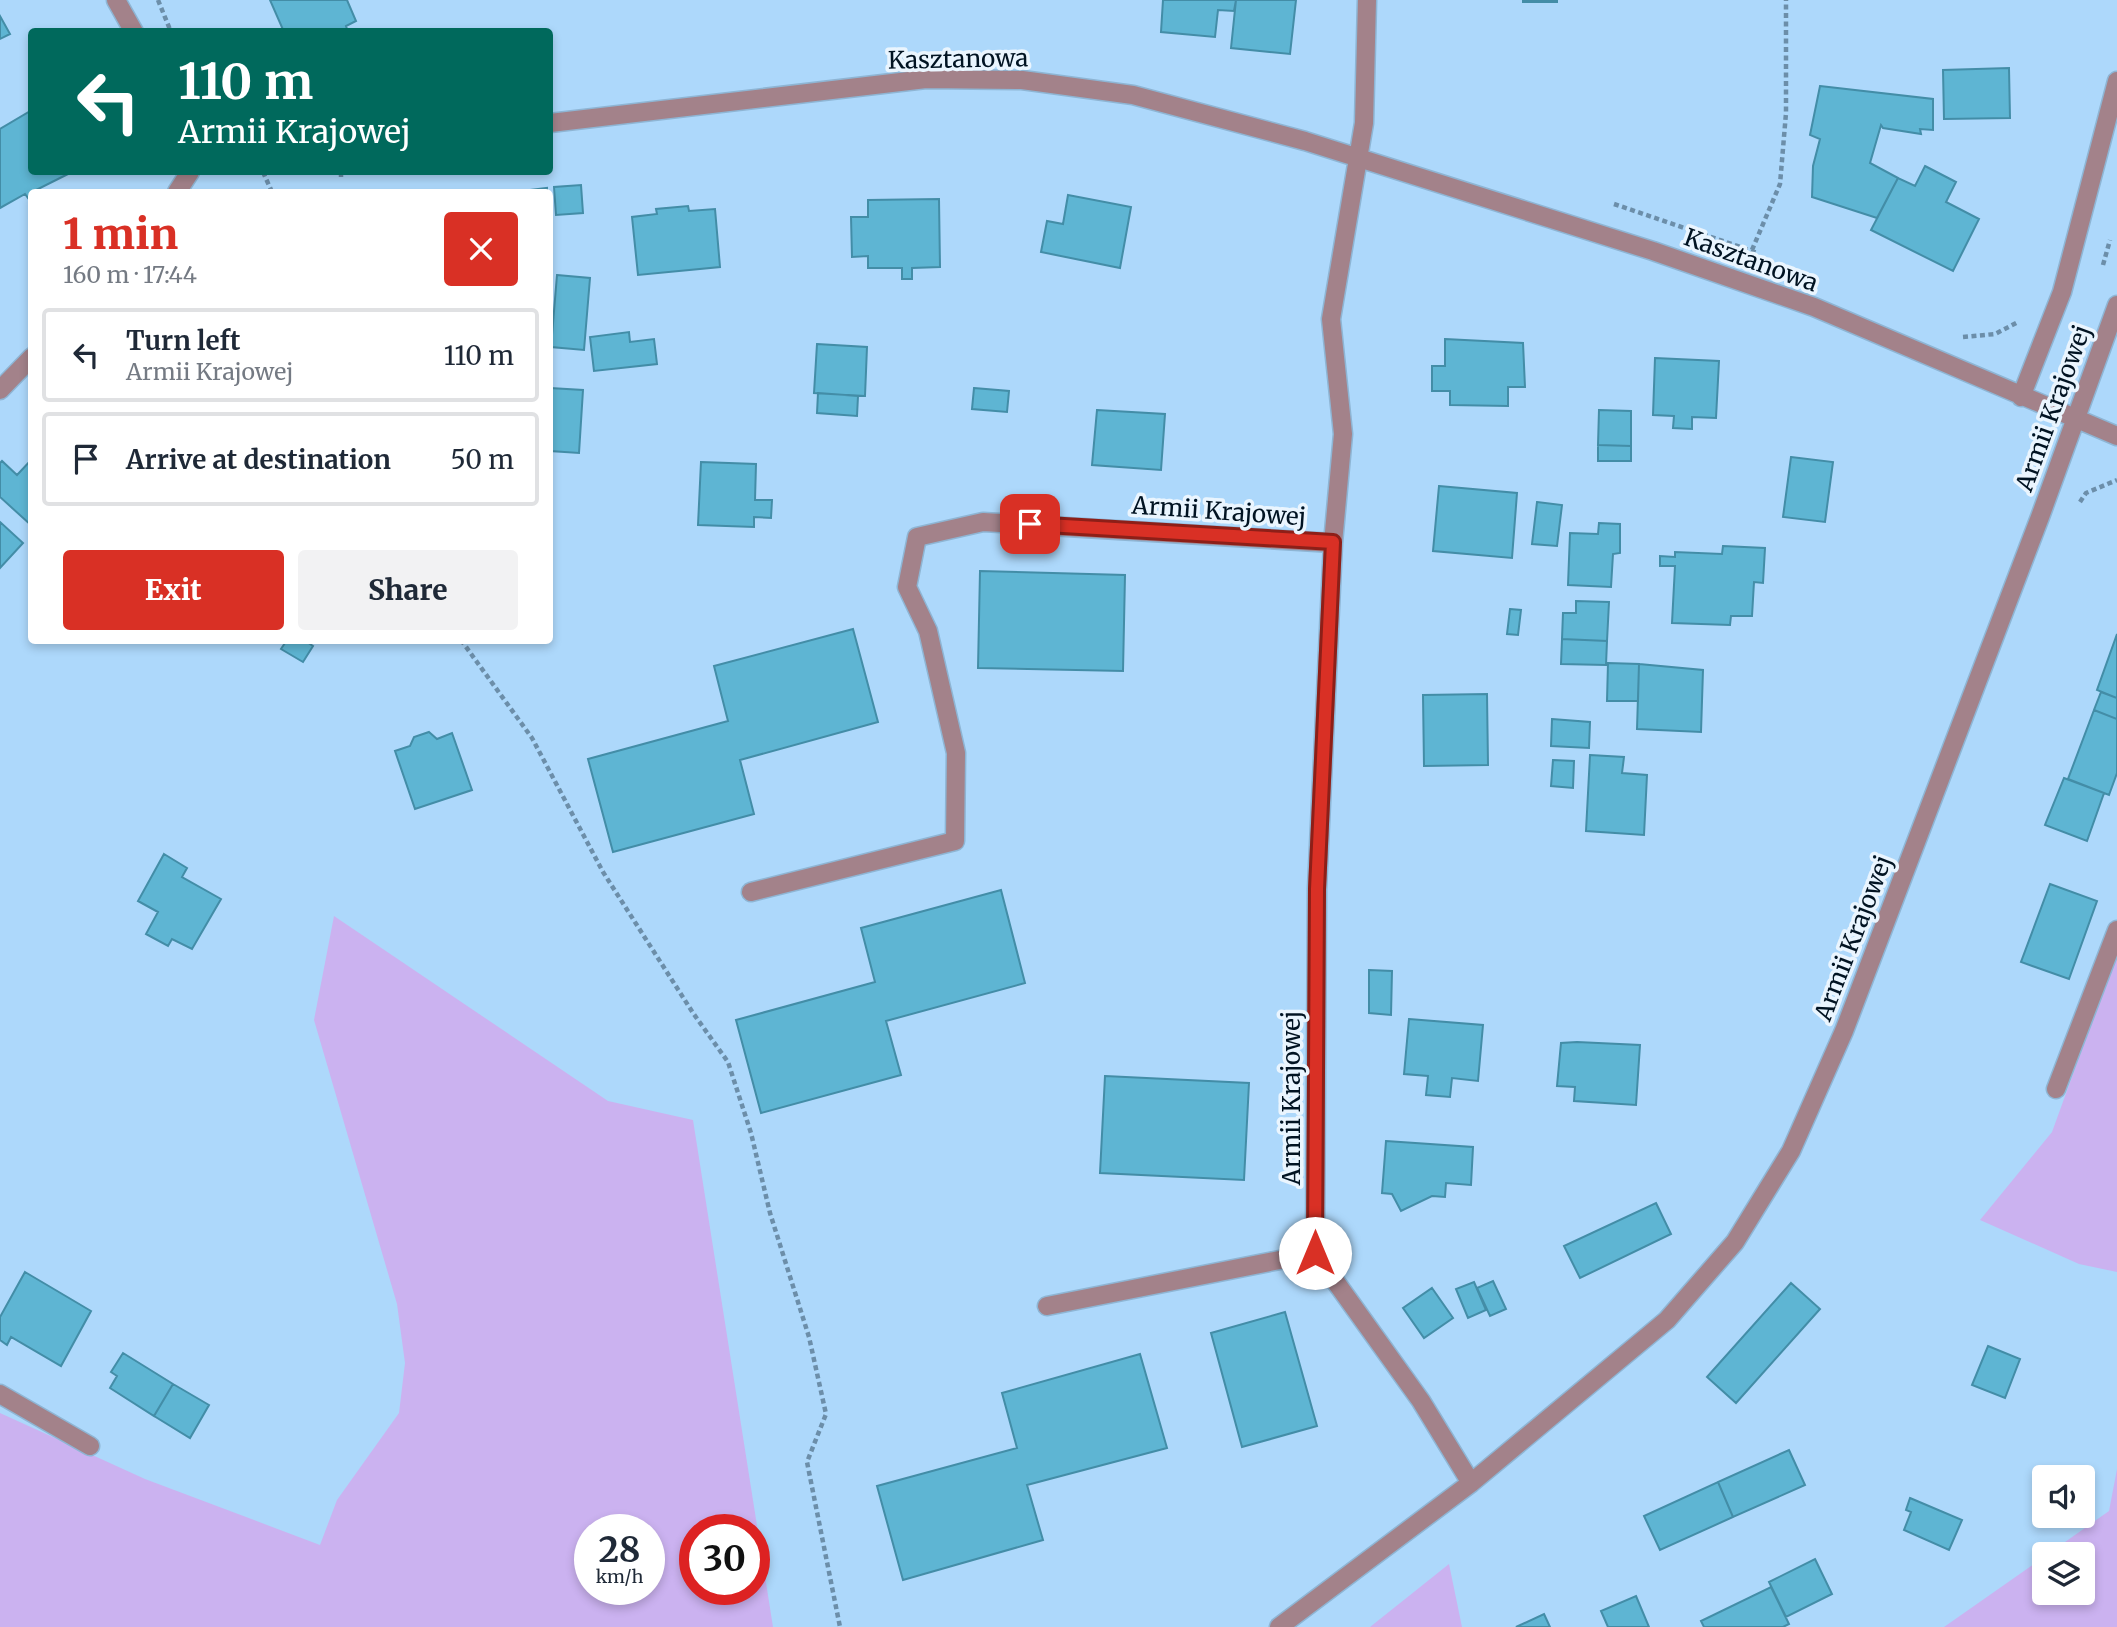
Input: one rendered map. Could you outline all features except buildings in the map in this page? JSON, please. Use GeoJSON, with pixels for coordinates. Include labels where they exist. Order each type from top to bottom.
{"type":"FeatureCollection","features":[{"type":"Feature","properties":{"kind":"street"},"geometry":{"type":"LineString","coordinates":[[116,0],[132,28]]}},
{"type":"Feature","properties":{"kind":"street"},"geometry":{"type":"LineString","coordinates":[[1333,542],[1343,434],[1331,319],[1364,123],[1367,0]]}},
{"type":"Feature","properties":{"kind":"street","name":"Kasztanowa"},"geometry":{"type":"LineString","coordinates":[[553,123],[926,79],[1021,80],[1133,95],[1304,141],[1653,251],[1814,307],[2117,436]]}},
{"type":"Feature","properties":{"kind":"street"},"geometry":{"type":"LineString","coordinates":[[2021,397],[2062,292],[2117,81]]}},
{"type":"Feature","properties":{"kind":"street","name":"Armii Krajowej"},"geometry":{"type":"LineString","coordinates":[[1279,1627],[1471,1483],[1667,1320],[1735,1242],[1791,1150],[1844,1031],[2117,305]]}},
{"type":"Feature","properties":{"kind":"street"},"geometry":{"type":"LineString","coordinates":[[0,390],[28,361]]}},
{"type":"Feature","properties":{"kind":"street","name":"Armii Krajowej"},"geometry":{"type":"LineString","coordinates":[[751,892],[955,841],[956,753],[928,631],[907,587],[917,537],[984,522],[1333,542],[1317,889],[1315,1253]]}},
{"type":"Feature","properties":{"kind":"street"},"geometry":{"type":"LineString","coordinates":[[2056,1089],[2117,930]]}},
{"type":"Feature","properties":{"kind":"street"},"geometry":{"type":"LineString","coordinates":[[1047,1306],[1315,1253],[1421,1401],[1471,1483]]}},
{"type":"Feature","properties":{"kind":"street"},"geometry":{"type":"LineString","coordinates":[[0,1394],[90,1446]]}},
{"type":"Feature","properties":{"kind":"path"},"geometry":{"type":"LineString","coordinates":[[158,0],[169,28]]}},
{"type":"Feature","properties":{"kind":"path"},"geometry":{"type":"LineString","coordinates":[[1752,250],[1780,184],[1786,113],[1786,0]]}},
{"type":"Feature","properties":{"kind":"path"},"geometry":{"type":"LineString","coordinates":[[464,644],[532,738],[603,872],[693,1013],[728,1062],[751,1133],[770,1213],[809,1336],[826,1414],[807,1462],[840,1627]]}},
{"type":"Feature","properties":{"kind":"shaded area"},"geometry":{"type":"Polygon","coordinates":[[[334,916],[608,1101],[693,1120],[755,1514],[679,1514],[679,1605],[770,1605],[773,1627],[0,1627],[0,1413],[145,1479],[320,1545],[337,1500],[399,1413],[405,1363],[397,1304],[314,1020],[334,916]]]}},
{"type":"Feature","properties":{"kind":"shaded area"},"geometry":{"type":"Polygon","coordinates":[[[2117,953],[2117,1272],[2079,1264],[1980,1220],[2052,1132],[2117,953]]]}},
{"type":"Feature","properties":{"kind":"shaded area"},"geometry":{"type":"Polygon","coordinates":[[[2117,1469],[2117,1627],[1944,1627],[2032,1565],[2032,1605],[2095,1605],[2095,1542],[2065,1542],[2085,1528],[2095,1528],[2095,1521],[2109,1511],[2117,1469]]]}},
{"type":"Feature","properties":{"kind":"shaded area"},"geometry":{"type":"Polygon","coordinates":[[[1449,1564],[1462,1627],[1370,1627],[1449,1564]]]}},
{"type":"Feature","properties":{"kind":"route"},"geometry":{"type":"LineString","coordinates":[[1030,524],[1333,542],[1317,889],[1315,1253]]}}]}
